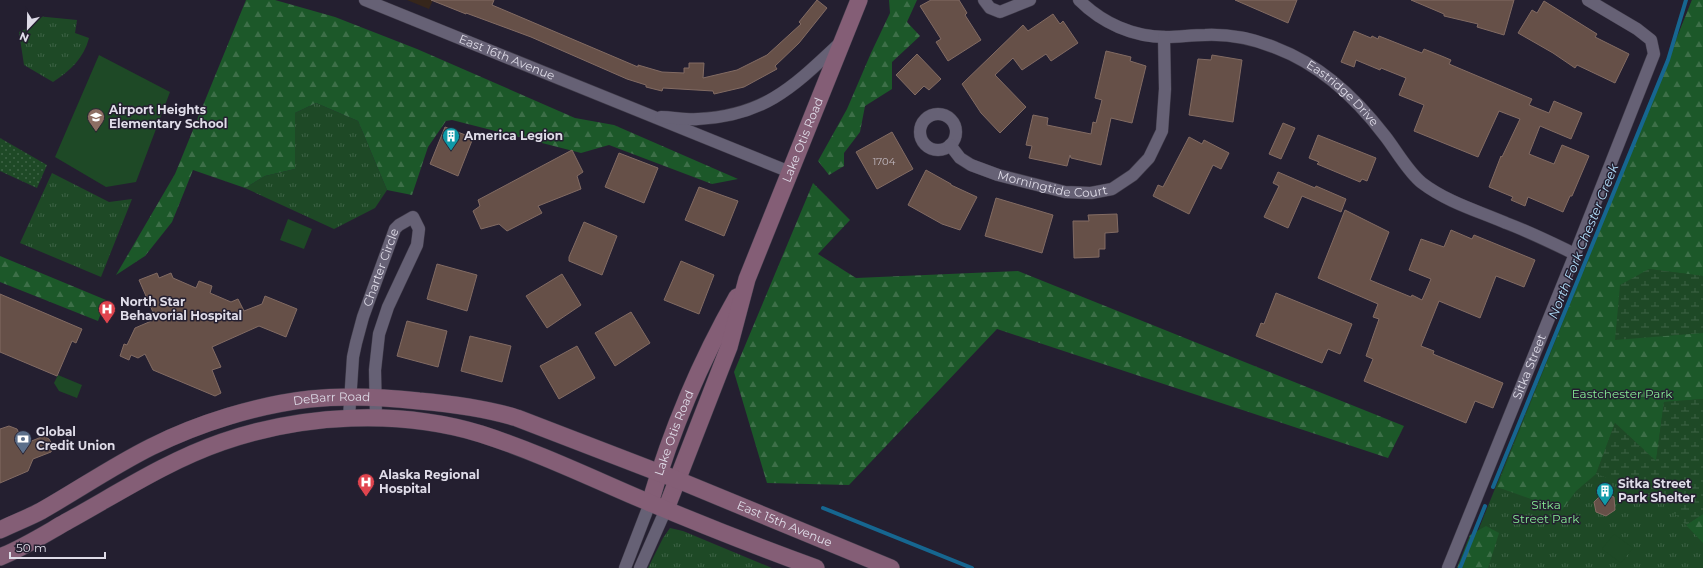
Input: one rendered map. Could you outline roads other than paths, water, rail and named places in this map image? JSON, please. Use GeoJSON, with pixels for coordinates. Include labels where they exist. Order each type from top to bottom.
{"type":"FeatureCollection","features":[{"type":"Feature","properties":{"kind":"main road","name":"Lake Otis Road"},"geometry":{"type":"LineString","coordinates":[[666,509],[729,347],[748,279],[859,0]]}},
{"type":"Feature","properties":{"kind":"main road","name":"Lake Otis Road"},"geometry":{"type":"LineString","coordinates":[[650,503],[659,473],[696,376],[748,279]]}},
{"type":"Feature","properties":{"kind":"main road","name":"DeBarr Road"},"geometry":{"type":"LineString","coordinates":[[0,530],[41,511],[144,451],[174,436],[259,408],[312,399],[350,397],[427,401],[492,410],[517,418],[678,480]]}},
{"type":"Feature","properties":{"kind":"main road","name":"DeBarr Road"},"geometry":{"type":"LineString","coordinates":[[0,556],[26,545],[168,465],[222,442],[289,425],[349,417],[422,421],[480,434],[666,509]]}},
{"type":"Feature","properties":{"kind":"main road","name":"East 15th Avenue"},"geometry":{"type":"LineString","coordinates":[[678,480],[891,568]]}},
{"type":"Feature","properties":{"kind":"main road"},"geometry":{"type":"LineString","coordinates":[[666,509],[816,568]]}},
{"type":"Feature","properties":{"kind":"street","name":"East 16th Avenue"},"geometry":{"type":"LineString","coordinates":[[365,0],[790,172]]}},
{"type":"Feature","properties":{"kind":"street"},"geometry":{"type":"LineString","coordinates":[[984,0],[990,8],[1000,12],[1030,0]]}},
{"type":"Feature","properties":{"kind":"street","name":"Eastridge Drive"},"geometry":{"type":"LineString","coordinates":[[1079,0],[1089,10],[1107,22],[1133,33],[1164,37],[1206,34],[1240,37],[1276,48],[1306,62],[1350,94],[1370,116],[1422,183],[1454,202],[1506,222],[1575,254]]}},
{"type":"Feature","properties":{"kind":"street","name":"Sitka Street"},"geometry":{"type":"LineString","coordinates":[[1448,568],[1654,54],[1651,40],[1637,29],[1588,0]]}},
{"type":"Feature","properties":{"kind":"street","name":"Morningtide Court"},"geometry":{"type":"LineString","coordinates":[[950,145],[960,158],[971,165],[998,176],[1065,192],[1091,193],[1112,189],[1133,175],[1149,158],[1162,131],[1165,89],[1164,37]]}},
{"type":"Feature","properties":{"kind":"street","name":"East 16th Avenue"},"geometry":{"type":"LineString","coordinates":[[650,116],[698,119],[751,110],[778,97],[802,79],[843,41]]}},
{"type":"Feature","properties":{"kind":"street","name":"Charter Circle"},"geometry":{"type":"LineString","coordinates":[[349,417],[353,357],[368,303],[395,229],[413,217],[419,229],[417,245],[388,307],[378,334],[374,398],[376,418]]}},
{"type":"Feature","properties":{"kind":"street"},"geometry":{"type":"LineString","coordinates":[[625,568],[650,503]]}},
{"type":"Feature","properties":{"kind":"street"},"geometry":{"type":"LineString","coordinates":[[640,568],[666,509]]}},
{"type":"Feature","properties":{"kind":"waterway","name":"North Fork Chester Creek"},"geometry":{"type":"LineString","coordinates":[[1493,487],[1668,60],[1686,0]]}},
{"type":"Feature","properties":{"kind":"waterway","name":"North Fork Chester Creek"},"geometry":{"type":"LineString","coordinates":[[1460,568],[1485,506]]}},
{"type":"Feature","properties":{"kind":"waterway","name":"North Fork Chester Creek"},"geometry":{"type":"LineString","coordinates":[[823,508],[972,568]]}},
{"type":"Feature","properties":{"kind":"place","name":"Airport Heights Elementary School"},"geometry":{"type":"Point","coordinates":[96,132]}},
{"type":"Feature","properties":{"kind":"place","name":"America Legion"},"geometry":{"type":"Point","coordinates":[451,151]}},
{"type":"Feature","properties":{"kind":"place","name":"North Star Behavorial Hospital"},"geometry":{"type":"Point","coordinates":[107,324]}},
{"type":"Feature","properties":{"kind":"place","name":"Global Credit Union"},"geometry":{"type":"Point","coordinates":[23,454]}},
{"type":"Feature","properties":{"kind":"place","name":"Alaska Regional Hospital"},"geometry":{"type":"Point","coordinates":[366,497]}},
{"type":"Feature","properties":{"kind":"place","name":"Sitka Street Park Shelter"},"geometry":{"type":"Point","coordinates":[1605,506]}},
{"type":"Feature","properties":{"kind":"park label","name":"Eastchester Park"},"geometry":{"type":"Point","coordinates":[1622,394]}},
{"type":"Feature","properties":{"kind":"park label","name":"Sitka Street Park"},"geometry":{"type":"Point","coordinates":[1546,512]}}]}
